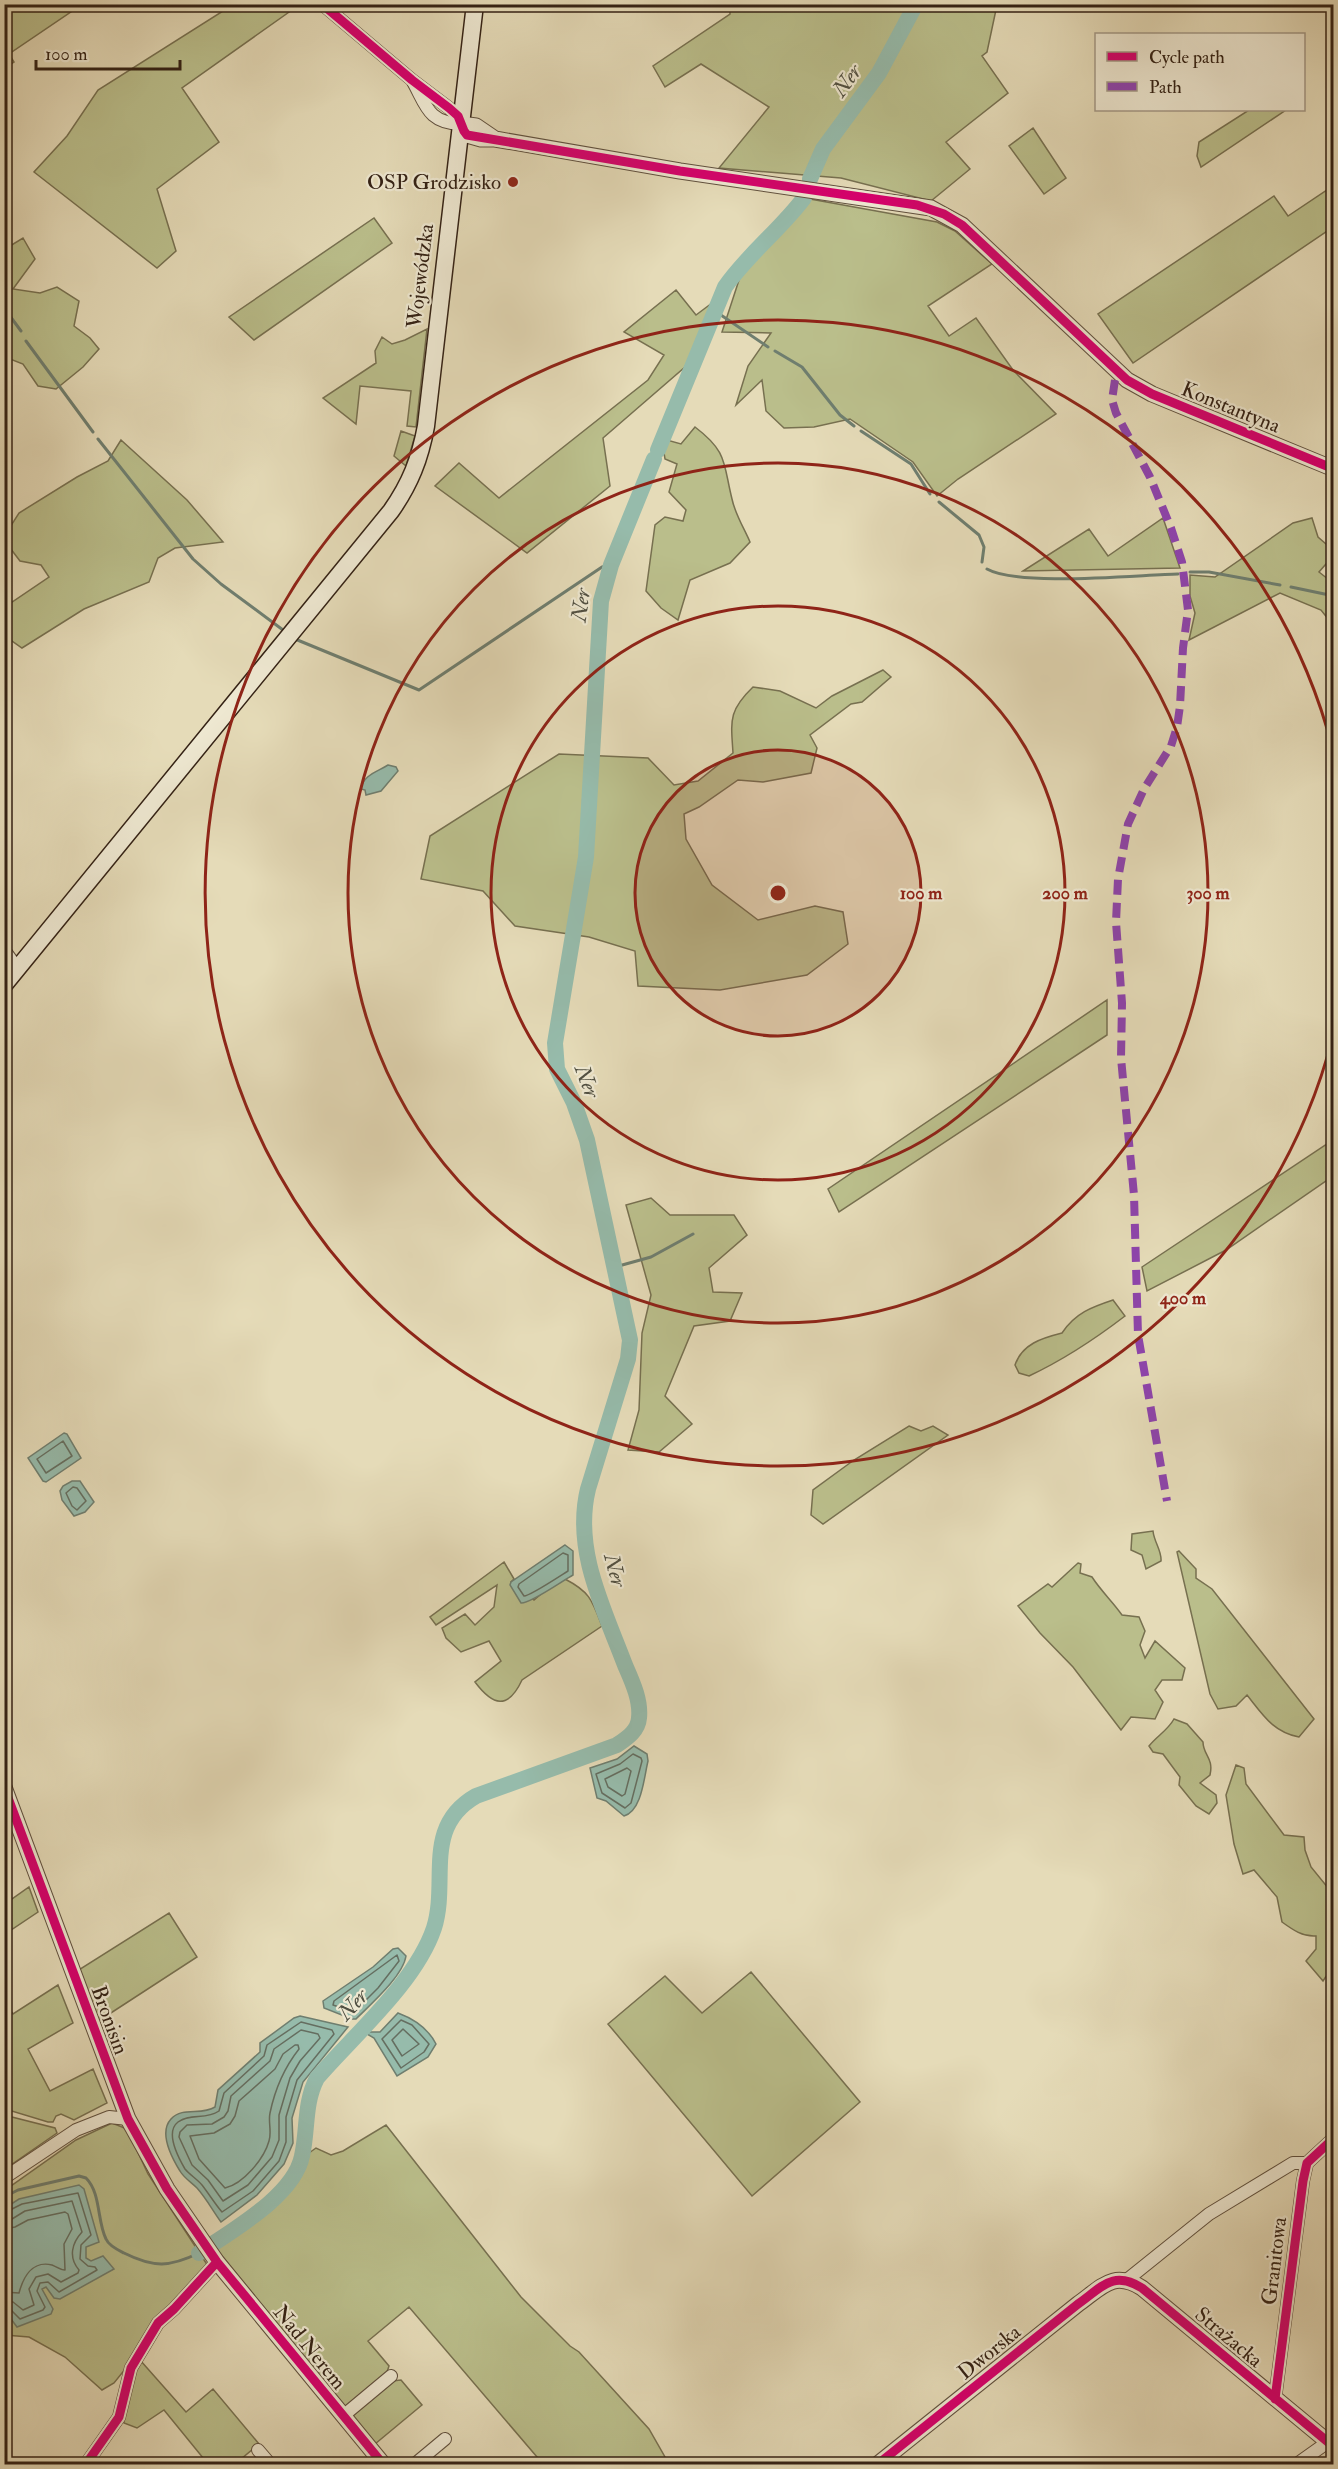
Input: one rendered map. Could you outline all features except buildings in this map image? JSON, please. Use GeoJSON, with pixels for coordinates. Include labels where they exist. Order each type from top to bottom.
{"type":"FeatureCollection","features":[{"type":"Feature","properties":{"kind":"main road","name":"Wojewódzka"},"geometry":{"type":"LineString","coordinates":[[4,985],[391,511],[411,479],[420,458],[426,426],[475,4]]}},
{"type":"Feature","properties":{"kind":"street"},"geometry":{"type":"LineString","coordinates":[[321,4],[412,80],[421,100],[433,116],[442,121],[461,124]]}},
{"type":"Feature","properties":{"kind":"street","name":"Konstantyna"},"geometry":{"type":"LineString","coordinates":[[461,124],[467,135],[481,139],[495,139],[680,171],[931,208],[962,225],[1118,373],[1152,394],[1334,469]]}},
{"type":"Feature","properties":{"kind":"street"},"geometry":{"type":"LineString","coordinates":[[4,950],[18,969]]}},
{"type":"Feature","properties":{"kind":"street","name":"Bronisin"},"geometry":{"type":"LineString","coordinates":[[4,1788],[128,2119],[167,2189],[210,2252]]}},
{"type":"Feature","properties":{"kind":"street"},"geometry":{"type":"LineString","coordinates":[[4,2178],[76,2130],[109,2117],[128,2119]]}},
{"type":"Feature","properties":{"kind":"street"},"geometry":{"type":"LineString","coordinates":[[1308,2163],[1334,2138]]}},
{"type":"Feature","properties":{"kind":"street","name":"Dworska"},"geometry":{"type":"LineString","coordinates":[[878,2464],[1102,2286],[1116,2280],[1128,2279],[1209,2214],[1293,2163],[1308,2163]]}},
{"type":"Feature","properties":{"kind":"street","name":"Granitowa"},"geometry":{"type":"LineString","coordinates":[[1275,2399],[1303,2181],[1308,2163]]}},
{"type":"Feature","properties":{"kind":"street"},"geometry":{"type":"LineString","coordinates":[[86,2464],[119,2417],[131,2368],[158,2323],[174,2309],[210,2252]]}},
{"type":"Feature","properties":{"kind":"street","name":"Nad Nerem"},"geometry":{"type":"LineString","coordinates":[[210,2252],[383,2464]]}},
{"type":"Feature","properties":{"kind":"street","name":"Strażacka"},"geometry":{"type":"LineString","coordinates":[[1128,2279],[1142,2288],[1331,2445]]}},
{"type":"Feature","properties":{"kind":"street"},"geometry":{"type":"LineString","coordinates":[[344,2416],[391,2376]]}},
{"type":"Feature","properties":{"kind":"street"},"geometry":{"type":"LineString","coordinates":[[415,2464],[445,2439]]}},
{"type":"Feature","properties":{"kind":"street"},"geometry":{"type":"LineString","coordinates":[[1297,2464],[1331,2445]]}},
{"type":"Feature","properties":{"kind":"street"},"geometry":{"type":"LineString","coordinates":[[258,2450],[270,2464]]}},
{"type":"Feature","properties":{"kind":"green space"},"geometry":{"type":"Polygon","coordinates":[[[5,4],[81,5],[9,54],[14,62],[5,68],[5,4]]]}},
{"type":"Feature","properties":{"kind":"green space"},"geometry":{"type":"Polygon","coordinates":[[[234,4],[299,5],[182,88],[219,142],[157,189],[176,251],[157,268],[34,172],[67,136],[98,90],[234,4]]]}},
{"type":"Feature","properties":{"kind":"green space"},"geometry":{"type":"Polygon","coordinates":[[[730,5],[997,5],[987,52],[982,56],[1008,93],[946,142],[970,169],[931,201],[841,178],[719,168],[769,107],[701,64],[665,87],[653,66],[730,14],[730,5]]]}},
{"type":"Feature","properties":{"kind":"green space"},"geometry":{"type":"Polygon","coordinates":[[[1247,111],[1285,111],[1201,167],[1197,156],[1199,142],[1247,111]]]}},
{"type":"Feature","properties":{"kind":"green space"},"geometry":{"type":"Polygon","coordinates":[[[1033,128],[1066,178],[1044,194],[1009,146],[1033,128]]]}},
{"type":"Feature","properties":{"kind":"green space"},"geometry":{"type":"Polygon","coordinates":[[[1333,186],[1333,227],[1133,363],[1098,314],[1274,196],[1288,216],[1333,186]]]}},
{"type":"Feature","properties":{"kind":"green space"},"geometry":{"type":"Polygon","coordinates":[[[810,199],[937,222],[955,231],[992,264],[928,306],[949,336],[976,318],[1013,370],[1056,414],[958,479],[937,496],[913,462],[850,419],[814,427],[784,428],[766,411],[762,380],[736,405],[748,366],[771,333],[722,332],[740,277],[810,199]]]}},
{"type":"Feature","properties":{"kind":"green space"},"geometry":{"type":"Polygon","coordinates":[[[374,218],[392,243],[254,340],[229,317],[374,218]]]}},
{"type":"Feature","properties":{"kind":"green space"},"geometry":{"type":"Polygon","coordinates":[[[23,238],[35,259],[13,289],[40,293],[57,287],[79,301],[74,326],[90,338],[99,349],[83,367],[56,389],[38,386],[23,364],[5,357],[5,249],[23,238]]]}},
{"type":"Feature","properties":{"kind":"green space"},"geometry":{"type":"Polygon","coordinates":[[[676,290],[696,315],[716,300],[685,367],[603,438],[610,486],[527,553],[435,486],[459,463],[499,498],[648,380],[664,355],[624,332],[676,290]]]}},
{"type":"Feature","properties":{"kind":"green space"},"geometry":{"type":"Polygon","coordinates":[[[427,329],[416,427],[407,426],[411,391],[360,386],[356,424],[323,398],[376,363],[375,351],[382,337],[392,344],[427,329]]]}},
{"type":"Feature","properties":{"kind":"green space"},"geometry":{"type":"Polygon","coordinates":[[[695,427],[719,451],[733,505],[750,542],[730,563],[690,580],[678,620],[661,608],[646,591],[655,525],[665,517],[683,521],[686,510],[669,492],[677,464],[665,459],[663,446],[667,440],[681,444],[695,427]]]}},
{"type":"Feature","properties":{"kind":"green space"},"geometry":{"type":"Polygon","coordinates":[[[401,431],[415,436],[406,466],[394,456],[401,431]]]}},
{"type":"Feature","properties":{"kind":"green space"},"geometry":{"type":"Polygon","coordinates":[[[121,440],[187,500],[223,542],[175,548],[158,558],[149,582],[84,609],[22,648],[5,636],[5,607],[49,577],[41,565],[20,561],[4,540],[5,535],[19,513],[77,477],[108,461],[121,440]]]}},
{"type":"Feature","properties":{"kind":"green space"},"geometry":{"type":"Polygon","coordinates":[[[1163,518],[1180,568],[1023,571],[1089,529],[1108,556],[1163,518]]]}},
{"type":"Feature","properties":{"kind":"green space"},"geometry":{"type":"Polygon","coordinates":[[[1312,518],[1318,537],[1333,550],[1333,556],[1319,572],[1333,583],[1333,625],[1321,610],[1280,593],[1189,640],[1195,613],[1190,596],[1190,575],[1215,577],[1293,523],[1312,518]]]}},
{"type":"Feature","properties":{"kind":"green space"},"geometry":{"type":"Polygon","coordinates":[[[883,670],[891,677],[862,702],[851,704],[810,735],[817,748],[811,773],[763,782],[738,780],[699,807],[684,814],[686,839],[712,885],[758,920],[815,906],[843,912],[848,944],[807,975],[720,990],[638,986],[635,951],[589,937],[515,926],[483,891],[421,879],[430,836],[559,754],[648,758],[674,785],[698,781],[733,753],[732,724],[735,710],[753,687],[780,691],[816,708],[832,696],[883,670]]]}},
{"type":"Feature","properties":{"kind":"green space"},"geometry":{"type":"Polygon","coordinates":[[[1107,1000],[1107,1035],[839,1212],[828,1189],[1107,1000]]]}},
{"type":"Feature","properties":{"kind":"green space"},"geometry":{"type":"Polygon","coordinates":[[[1333,1140],[1333,1176],[1226,1250],[1147,1291],[1142,1267],[1333,1140]]]}},
{"type":"Feature","properties":{"kind":"green space"},"geometry":{"type":"Polygon","coordinates":[[[651,1198],[670,1215],[734,1215],[747,1235],[709,1268],[713,1292],[742,1293],[730,1321],[694,1326],[665,1396],[692,1424],[659,1452],[628,1450],[639,1410],[642,1333],[651,1295],[626,1205],[651,1198]]]}},
{"type":"Feature","properties":{"kind":"green space"},"geometry":{"type":"Polygon","coordinates":[[[1113,1300],[1125,1316],[1054,1363],[1029,1376],[1019,1373],[1015,1365],[1022,1352],[1028,1347],[1040,1340],[1062,1333],[1078,1316],[1091,1308],[1113,1300]]]}},
{"type":"Feature","properties":{"kind":"green space"},"geometry":{"type":"Polygon","coordinates":[[[909,1426],[921,1431],[933,1426],[948,1435],[823,1524],[811,1515],[813,1490],[854,1460],[909,1426]]]}},
{"type":"Feature","properties":{"kind":"green space"},"geometry":{"type":"Polygon","coordinates":[[[1153,1531],[1161,1561],[1146,1569],[1142,1555],[1131,1550],[1132,1534],[1153,1531]]]}},
{"type":"Feature","properties":{"kind":"green space"},"geometry":{"type":"Polygon","coordinates":[[[1179,1551],[1196,1569],[1196,1578],[1212,1589],[1314,1719],[1299,1737],[1275,1727],[1247,1695],[1236,1706],[1218,1709],[1210,1694],[1177,1552],[1179,1551]]]}},
{"type":"Feature","properties":{"kind":"green space"},"geometry":{"type":"Polygon","coordinates":[[[504,1562],[514,1579],[511,1582],[534,1600],[547,1589],[565,1579],[580,1588],[596,1610],[602,1626],[522,1680],[511,1696],[500,1701],[488,1696],[475,1682],[501,1661],[489,1641],[461,1652],[446,1638],[442,1628],[465,1614],[475,1625],[494,1607],[497,1585],[436,1625],[430,1617],[504,1562]]]}},
{"type":"Feature","properties":{"kind":"green space"},"geometry":{"type":"Polygon","coordinates":[[[1078,1563],[1081,1564],[1080,1573],[1092,1577],[1122,1615],[1139,1617],[1145,1631],[1140,1645],[1145,1658],[1155,1641],[1185,1668],[1182,1680],[1162,1680],[1155,1690],[1163,1702],[1155,1719],[1131,1717],[1121,1730],[1073,1667],[1018,1606],[1048,1584],[1052,1587],[1078,1563]]]}},
{"type":"Feature","properties":{"kind":"green space"},"geometry":{"type":"Polygon","coordinates":[[[1174,1719],[1187,1724],[1203,1742],[1210,1761],[1210,1775],[1200,1783],[1216,1795],[1217,1803],[1209,1814],[1196,1806],[1179,1785],[1180,1777],[1163,1754],[1153,1752],[1149,1746],[1174,1719]]]}},
{"type":"Feature","properties":{"kind":"green space"},"geometry":{"type":"Polygon","coordinates":[[[1236,1765],[1244,1768],[1246,1784],[1284,1835],[1304,1837],[1305,1850],[1311,1867],[1333,1894],[1333,1966],[1323,1981],[1306,1961],[1316,1949],[1316,1936],[1302,1934],[1282,1922],[1277,1897],[1254,1870],[1243,1874],[1234,1844],[1226,1795],[1236,1765]]]}},
{"type":"Feature","properties":{"kind":"green space"},"geometry":{"type":"Polygon","coordinates":[[[29,1887],[38,1912],[5,1934],[5,1904],[29,1887]]]}},
{"type":"Feature","properties":{"kind":"green space"},"geometry":{"type":"Polygon","coordinates":[[[169,1913],[197,1957],[97,2022],[77,1971],[169,1913]]]}},
{"type":"Feature","properties":{"kind":"green space"},"geometry":{"type":"Polygon","coordinates":[[[751,1972],[860,2102],[752,2196],[608,2024],[665,1976],[702,2013],[751,1972]]]}},
{"type":"Feature","properties":{"kind":"green space"},"geometry":{"type":"Polygon","coordinates":[[[58,1985],[73,2023],[28,2049],[50,2091],[93,2069],[107,2103],[74,2120],[61,2114],[56,2116],[53,2122],[48,2122],[5,2109],[5,2002],[13,2014],[58,1985]]]}},
{"type":"Feature","properties":{"kind":"green space"},"geometry":{"type":"Polygon","coordinates":[[[4,2115],[55,2128],[57,2133],[5,2169],[4,2115]]]}},
{"type":"Feature","properties":{"kind":"green space"},"geometry":{"type":"Polygon","coordinates":[[[112,2123],[127,2129],[148,2174],[208,2266],[114,2383],[102,2390],[65,2357],[29,2337],[5,2335],[4,2191],[76,2140],[112,2123]]]}},
{"type":"Feature","properties":{"kind":"green space"},"geometry":{"type":"Polygon","coordinates":[[[386,2125],[521,2297],[570,2346],[579,2352],[649,2429],[669,2464],[543,2464],[409,2307],[368,2341],[389,2366],[386,2375],[346,2408],[214,2246],[270,2209],[309,2153],[316,2148],[331,2155],[343,2151],[386,2125]]]}},
{"type":"Feature","properties":{"kind":"green space"},"geometry":{"type":"Polygon","coordinates":[[[140,2360],[186,2412],[213,2389],[259,2444],[235,2464],[208,2464],[164,2410],[137,2428],[124,2423],[127,2391],[140,2360]]]}},
{"type":"Feature","properties":{"kind":"green space"},"geometry":{"type":"Polygon","coordinates":[[[401,2380],[422,2405],[375,2444],[351,2415],[392,2381],[401,2380]]]}},
{"type":"Feature","properties":{"kind":"water"},"geometry":{"type":"Polygon","coordinates":[[[388,765],[396,767],[398,771],[381,791],[366,795],[365,790],[361,789],[362,784],[371,774],[388,765]]]}},
{"type":"Feature","properties":{"kind":"water"},"geometry":{"type":"Polygon","coordinates":[[[64,1433],[67,1434],[81,1458],[46,1482],[43,1481],[28,1458],[64,1433]]]}},
{"type":"Feature","properties":{"kind":"water"},"geometry":{"type":"Polygon","coordinates":[[[72,1481],[80,1481],[94,1502],[85,1512],[74,1516],[62,1500],[60,1491],[63,1486],[72,1481]]]}},
{"type":"Feature","properties":{"kind":"water"},"geometry":{"type":"Polygon","coordinates":[[[565,1545],[573,1551],[573,1575],[539,1596],[521,1603],[510,1585],[511,1582],[565,1545]]]}},
{"type":"Feature","properties":{"kind":"water"},"geometry":{"type":"Polygon","coordinates":[[[634,1746],[647,1754],[648,1761],[635,1808],[624,1816],[606,1801],[597,1798],[590,1768],[617,1759],[634,1746]]]}},
{"type":"Feature","properties":{"kind":"water"},"geometry":{"type":"Polygon","coordinates":[[[398,1948],[406,1956],[404,1964],[386,1989],[356,2019],[324,2008],[323,2001],[373,1967],[393,1949],[398,1948]]]}},
{"type":"Feature","properties":{"kind":"water"},"geometry":{"type":"Polygon","coordinates":[[[398,2013],[420,2025],[436,2044],[428,2057],[397,2076],[374,2038],[367,2034],[380,2032],[398,2013]]]}},
{"type":"Feature","properties":{"kind":"water"},"geometry":{"type":"Polygon","coordinates":[[[300,2016],[348,2027],[303,2082],[292,2118],[293,2143],[284,2164],[257,2195],[221,2222],[197,2188],[177,2166],[166,2138],[167,2125],[171,2119],[181,2113],[210,2110],[215,2107],[218,2090],[260,2052],[260,2043],[300,2016]]]}},
{"type":"Feature","properties":{"kind":"water"},"geometry":{"type":"Polygon","coordinates":[[[79,2185],[84,2189],[99,2242],[86,2247],[86,2258],[91,2261],[103,2256],[114,2269],[60,2299],[54,2298],[46,2287],[42,2289],[53,2309],[51,2314],[17,2327],[5,2311],[5,2208],[19,2199],[79,2185]]]}},
{"type":"Feature","properties":{"kind":"waterway","name":"Ner"},"geometry":{"type":"LineString","coordinates":[[810,179],[823,149],[879,73],[916,4]]}},
{"type":"Feature","properties":{"kind":"waterway","name":"Ner"},"geometry":{"type":"LineString","coordinates":[[658,450],[725,287],[743,264],[804,198]]}},
{"type":"Feature","properties":{"kind":"waterway"},"geometry":{"type":"LineString","coordinates":[[4,308],[21,331]]}},
{"type":"Feature","properties":{"kind":"waterway"},"geometry":{"type":"LineString","coordinates":[[715,311],[768,347]]}},
{"type":"Feature","properties":{"kind":"waterway"},"geometry":{"type":"LineString","coordinates":[[26,341],[93,432]]}},
{"type":"Feature","properties":{"kind":"waterway"},"geometry":{"type":"LineString","coordinates":[[775,351],[802,367],[840,415],[854,426]]}},
{"type":"Feature","properties":{"kind":"waterway"},"geometry":{"type":"LineString","coordinates":[[861,431],[911,464],[930,494]]}},
{"type":"Feature","properties":{"kind":"waterway"},"geometry":{"type":"LineString","coordinates":[[98,439],[193,559],[221,584],[283,630]]}},
{"type":"Feature","properties":{"kind":"waterway","name":"Ner"},"geometry":{"type":"LineString","coordinates":[[199,2253],[259,2211],[287,2185],[297,2171],[304,2146],[310,2097],[317,2078],[399,1988],[425,1948],[434,1928],[438,1910],[443,1839],[449,1823],[459,1809],[476,1796],[617,1745],[637,1727],[639,1704],[600,1601],[584,1534],[584,1512],[588,1489],[628,1359],[630,1340],[587,1140],[574,1103],[557,1069],[555,1043],[586,857],[601,601],[611,565],[654,459]]}},
{"type":"Feature","properties":{"kind":"waterway"},"geometry":{"type":"LineString","coordinates":[[939,502],[979,535],[984,547],[982,562]]}},
{"type":"Feature","properties":{"kind":"waterway"},"geometry":{"type":"LineString","coordinates":[[295,639],[419,690],[602,567],[611,565]]}},
{"type":"Feature","properties":{"kind":"waterway"},"geometry":{"type":"LineString","coordinates":[[987,569],[1024,578],[1050,579],[1178,574]]}},
{"type":"Feature","properties":{"kind":"waterway"},"geometry":{"type":"LineString","coordinates":[[1190,572],[1209,572],[1280,585]]}},
{"type":"Feature","properties":{"kind":"waterway"},"geometry":{"type":"LineString","coordinates":[[1291,587],[1334,596]]}},
{"type":"Feature","properties":{"kind":"waterway"},"geometry":{"type":"LineString","coordinates":[[615,1267],[651,1257],[693,1234]]}},
{"type":"Feature","properties":{"kind":"waterway","name":"Ner"},"geometry":{"type":"LineString","coordinates":[[4,2197],[18,2190],[79,2176],[86,2178],[97,2199],[103,2232],[109,2244],[114,2248],[135,2258],[162,2264],[179,2261],[199,2253]]}},
{"type":"Feature","properties":{"kind":"marked path"},"geometry":{"type":"LineString","coordinates":[[1115,380],[1112,400],[1116,413],[1150,477],[1171,528],[1182,562],[1188,610],[1177,727],[1171,746],[1144,789],[1128,824],[1118,879],[1116,922],[1122,1003],[1121,1058],[1134,1195],[1138,1335],[1167,1501]]}},
{"type":"Feature","properties":{"kind":"cycle path"},"geometry":{"type":"LineString","coordinates":[[322,4],[458,116],[467,135],[680,171],[917,205],[944,214],[962,225],[1127,380],[1152,394],[1334,469]]}},
{"type":"Feature","properties":{"kind":"cycle path"},"geometry":{"type":"LineString","coordinates":[[4,1787],[128,2119],[167,2189],[217,2262],[383,2464]]}},
{"type":"Feature","properties":{"kind":"cycle path"},"geometry":{"type":"LineString","coordinates":[[1275,2399],[1307,2163],[1334,2138]]}},
{"type":"Feature","properties":{"kind":"cycle path"},"geometry":{"type":"LineString","coordinates":[[86,2464],[119,2417],[131,2368],[158,2323],[217,2262]]}},
{"type":"Feature","properties":{"kind":"cycle path"},"geometry":{"type":"LineString","coordinates":[[878,2464],[1078,2304],[1101,2287],[1115,2281],[1132,2283],[1142,2288],[1334,2447]]}},
{"type":"Feature","properties":{"kind":"place","name":"OSP Grodzisko"},"geometry":{"type":"Point","coordinates":[513,182]}}]}
